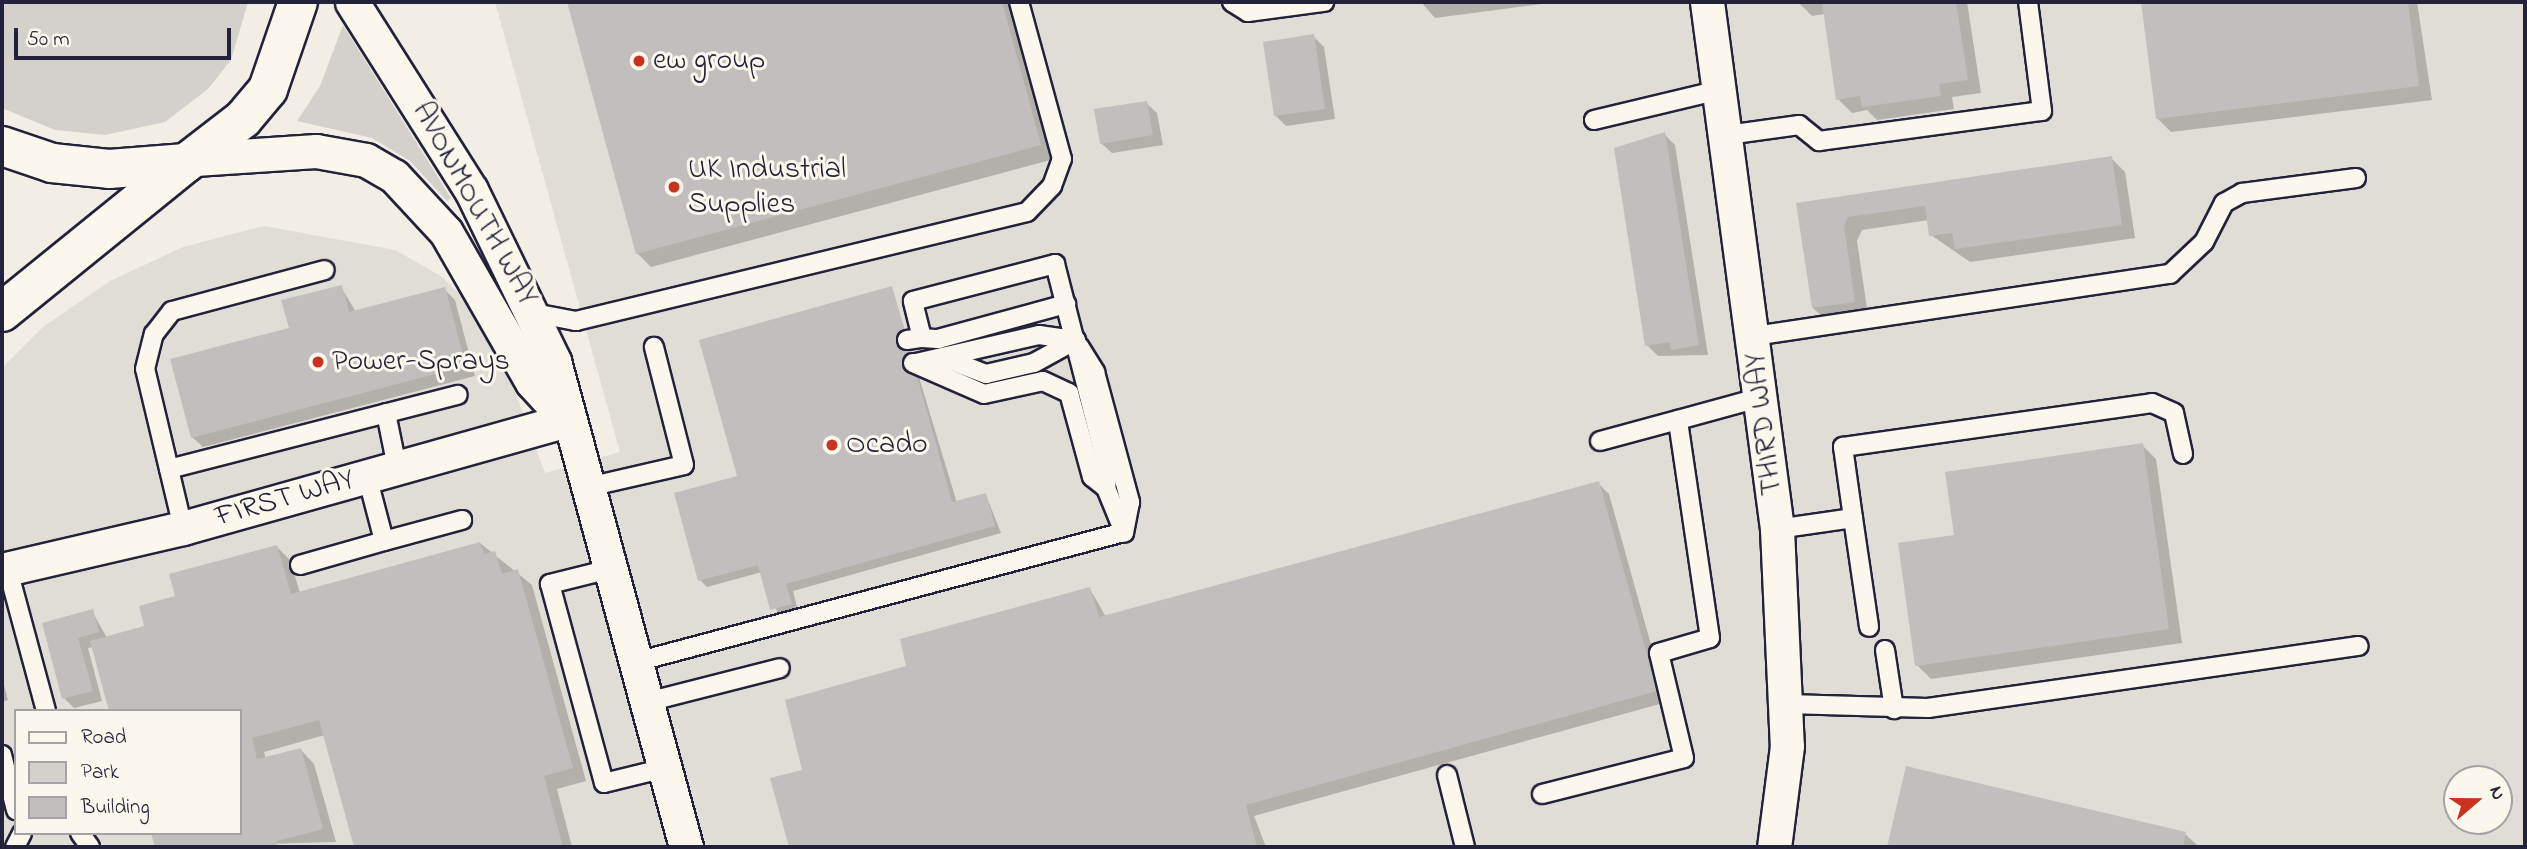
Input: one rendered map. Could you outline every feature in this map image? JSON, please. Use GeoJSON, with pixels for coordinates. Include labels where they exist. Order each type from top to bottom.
{"type":"FeatureCollection","features":[{"type":"Feature","properties":{"kind":"highway"},"geometry":{"type":"LineString","coordinates":[[2,312],[191,161],[268,89],[298,2]]}},
{"type":"Feature","properties":{"kind":"highway"},"geometry":{"type":"LineString","coordinates":[[2,146],[88,167],[191,161]]}},
{"type":"Feature","properties":{"kind":"street","name":"AVONMOUTH WAY"},"geometry":{"type":"LineString","coordinates":[[352,2],[471,190],[534,313],[554,361],[566,420],[588,487],[686,847]]}},
{"type":"Feature","properties":{"kind":"street","name":"THIRD WAY"},"geometry":{"type":"LineString","coordinates":[[1707,2],[1754,336],[1777,529],[1787,704],[1774,847]]}},
{"type":"Feature","properties":{"kind":"street","name":"AVONMOUTH WAY"},"geometry":{"type":"LineString","coordinates":[[191,161],[316,151],[366,160],[394,176],[446,232],[532,382],[566,420]]}},
{"type":"Feature","properties":{"kind":"street","name":"FIRST WAY"},"geometry":{"type":"LineString","coordinates":[[5,570],[183,528],[566,420]]}},
{"type":"Feature","properties":{"kind":"lane"},"geometry":{"type":"LineString","coordinates":[[534,313],[576,321],[1027,212],[1052,187],[1062,159],[1019,2]]}},
{"type":"Feature","properties":{"kind":"lane"},"geometry":{"type":"LineString","coordinates":[[1232,2],[1248,12],[1324,2]]}},
{"type":"Feature","properties":{"kind":"lane"},"geometry":{"type":"LineString","coordinates":[[1727,135],[1799,125],[1819,141],[2042,111],[2028,2]]}},
{"type":"Feature","properties":{"kind":"lane"},"geometry":{"type":"LineString","coordinates":[[1594,120],[1719,90]]}},
{"type":"Feature","properties":{"kind":"lane"},"geometry":{"type":"LineString","coordinates":[[1754,336],[2170,274],[2204,242],[2224,203],[2242,192],[2356,178]]}},
{"type":"Feature","properties":{"kind":"lane"},"geometry":{"type":"LineString","coordinates":[[1066,304],[915,339],[913,301],[1055,264],[1076,340],[1080,377],[1108,470],[1106,488],[1124,532]]}},
{"type":"Feature","properties":{"kind":"lane"},"geometry":{"type":"LineString","coordinates":[[183,528],[145,369],[154,334],[172,311],[325,270]]}},
{"type":"Feature","properties":{"kind":"lane"},"geometry":{"type":"LineString","coordinates":[[1076,340],[1039,335],[947,359],[913,363],[985,394],[1043,381],[1058,385],[1069,393],[1092,477],[1106,488]]}},
{"type":"Feature","properties":{"kind":"lane"},"geometry":{"type":"LineString","coordinates":[[947,359],[986,374],[1034,363],[1076,340]]}},
{"type":"Feature","properties":{"kind":"lane"},"geometry":{"type":"LineString","coordinates":[[1076,340],[1095,372],[1130,502],[1124,532]]}},
{"type":"Feature","properties":{"kind":"lane"},"geometry":{"type":"LineString","coordinates":[[588,487],[684,465],[654,347]]}},
{"type":"Feature","properties":{"kind":"lane"},"geometry":{"type":"LineString","coordinates":[[169,469],[458,395]]}},
{"type":"Feature","properties":{"kind":"lane"},"geometry":{"type":"LineString","coordinates":[[1600,441],[1762,397]]}},
{"type":"Feature","properties":{"kind":"lane"},"geometry":{"type":"LineString","coordinates":[[1869,627],[1843,447],[2152,403],[2174,413],[2183,454]]}},
{"type":"Feature","properties":{"kind":"lane"},"geometry":{"type":"LineString","coordinates":[[384,541],[382,471],[386,413]]}},
{"type":"Feature","properties":{"kind":"lane"},"geometry":{"type":"LineString","coordinates":[[1542,794],[1684,758],[1660,653],[1710,638],[1678,420]]}},
{"type":"Feature","properties":{"kind":"lane"},"geometry":{"type":"LineString","coordinates":[[1777,529],[1853,518]]}},
{"type":"Feature","properties":{"kind":"lane"},"geometry":{"type":"LineString","coordinates":[[300,565],[462,520]]}},
{"type":"Feature","properties":{"kind":"lane"},"geometry":{"type":"LineString","coordinates":[[636,662],[1124,532]]}},
{"type":"Feature","properties":{"kind":"lane"},"geometry":{"type":"LineString","coordinates":[[610,569],[550,584],[604,783],[665,768]]}},
{"type":"Feature","properties":{"kind":"lane"},"geometry":{"type":"LineString","coordinates":[[5,570],[45,709]]}},
{"type":"Feature","properties":{"kind":"lane"},"geometry":{"type":"LineString","coordinates":[[1787,704],[1894,709],[2360,646]]}},
{"type":"Feature","properties":{"kind":"lane"},"geometry":{"type":"LineString","coordinates":[[1885,650],[1894,709]]}},
{"type":"Feature","properties":{"kind":"lane"},"geometry":{"type":"LineString","coordinates":[[646,702],[780,668]]}},
{"type":"Feature","properties":{"kind":"lane"},"geometry":{"type":"LineString","coordinates":[[2,755],[14,802]]}},
{"type":"Feature","properties":{"kind":"lane"},"geometry":{"type":"LineString","coordinates":[[1447,775],[1465,847]]}},
{"type":"Feature","properties":{"kind":"shaded area"},"geometry":{"type":"Polygon","coordinates":[[[495,2],[2525,2],[2525,847],[2,847],[2,368],[43,327],[110,281],[183,247],[264,226],[395,250],[441,276],[471,305],[505,364],[545,473],[620,452],[495,2]]]}},
{"type":"Feature","properties":{"kind":"green space"},"geometry":{"type":"Polygon","coordinates":[[[2,2],[248,2],[231,60],[208,89],[165,122],[105,135],[55,130],[2,108],[2,2]]]}},
{"type":"Feature","properties":{"kind":"green space"},"geometry":{"type":"Polygon","coordinates":[[[343,25],[451,198],[447,201],[410,161],[372,138],[297,121],[320,86],[343,25]]]}},
{"type":"Feature","properties":{"kind":"building"},"geometry":{"type":"Polygon","coordinates":[[[567,2],[1002,2],[1041,145],[636,254],[567,2]]]}},
{"type":"Feature","properties":{"kind":"building"},"geometry":{"type":"Polygon","coordinates":[[[1822,2],[1956,2],[1968,80],[1939,84],[1941,96],[1862,107],[1860,96],[1836,100],[1822,2]]]}},
{"type":"Feature","properties":{"kind":"building"},"geometry":{"type":"Polygon","coordinates":[[[2141,2],[2408,2],[2419,86],[2156,119],[2141,2]]]}},
{"type":"Feature","properties":{"kind":"building"},"geometry":{"type":"Polygon","coordinates":[[[1314,34],[1325,109],[1274,116],[1263,42],[1314,34]]]}},
{"type":"Feature","properties":{"kind":"building"},"geometry":{"type":"Polygon","coordinates":[[[1147,101],[1153,135],[1100,144],[1094,109],[1147,101]]]}},
{"type":"Feature","properties":{"kind":"building"},"geometry":{"type":"Polygon","coordinates":[[[1665,132],[1699,345],[1671,350],[1670,342],[1645,346],[1614,148],[1665,132]]]}},
{"type":"Feature","properties":{"kind":"building"},"geometry":{"type":"Polygon","coordinates":[[[2112,156],[2122,225],[1955,249],[1952,233],[1929,236],[1925,206],[1848,217],[1844,226],[1855,302],[1812,308],[1796,203],[2112,156]]]}},
{"type":"Feature","properties":{"kind":"building","name":"Power-Sprays"},"geometry":{"type":"Polygon","coordinates":[[[342,285],[349,312],[445,287],[466,366],[191,438],[170,359],[289,328],[281,300],[342,285]]]}},
{"type":"Feature","properties":{"kind":"building","name":"Ocado"},"geometry":{"type":"Polygon","coordinates":[[[892,286],[952,502],[986,493],[995,526],[786,584],[792,604],[770,610],[758,565],[698,581],[674,493],[737,476],[699,340],[892,286]]]}},
{"type":"Feature","properties":{"kind":"building"},"geometry":{"type":"Polygon","coordinates":[[[2143,443],[2169,629],[1915,666],[1898,543],[1954,535],[1945,472],[2143,443]]]}},
{"type":"Feature","properties":{"kind":"building"},"geometry":{"type":"Polygon","coordinates":[[[1599,481],[1657,691],[1246,805],[1257,847],[789,847],[770,778],[802,770],[785,700],[906,666],[900,639],[1090,587],[1099,617],[1599,481]]]}},
{"type":"Feature","properties":{"kind":"building"},"geometry":{"type":"Polygon","coordinates":[[[480,542],[484,554],[495,551],[502,574],[518,569],[573,768],[544,776],[563,847],[354,847],[319,720],[252,738],[257,759],[301,748],[323,829],[277,841],[278,847],[155,847],[152,835],[242,835],[242,709],[108,709],[90,641],[144,626],[139,606],[175,596],[169,574],[277,545],[291,594],[480,542]]]}},
{"type":"Feature","properties":{"kind":"building"},"geometry":{"type":"Polygon","coordinates":[[[93,609],[99,632],[78,638],[93,691],[62,699],[42,623],[93,609]]]}},
{"type":"Feature","properties":{"kind":"building"},"geometry":{"type":"Polygon","coordinates":[[[1906,766],[2186,832],[2183,847],[1887,847],[1906,766]]]}},
{"type":"Feature","properties":{"kind":"place","name":"ew group"},"geometry":{"type":"Point","coordinates":[639,61]}},
{"type":"Feature","properties":{"kind":"place","name":"UK Industrial Supplies"},"geometry":{"type":"Point","coordinates":[674,187]}},
{"type":"Feature","properties":{"kind":"place","name":"Power-Sprays"},"geometry":{"type":"Point","coordinates":[318,362]}},
{"type":"Feature","properties":{"kind":"place","name":"Ocado"},"geometry":{"type":"Point","coordinates":[832,445]}}]}
